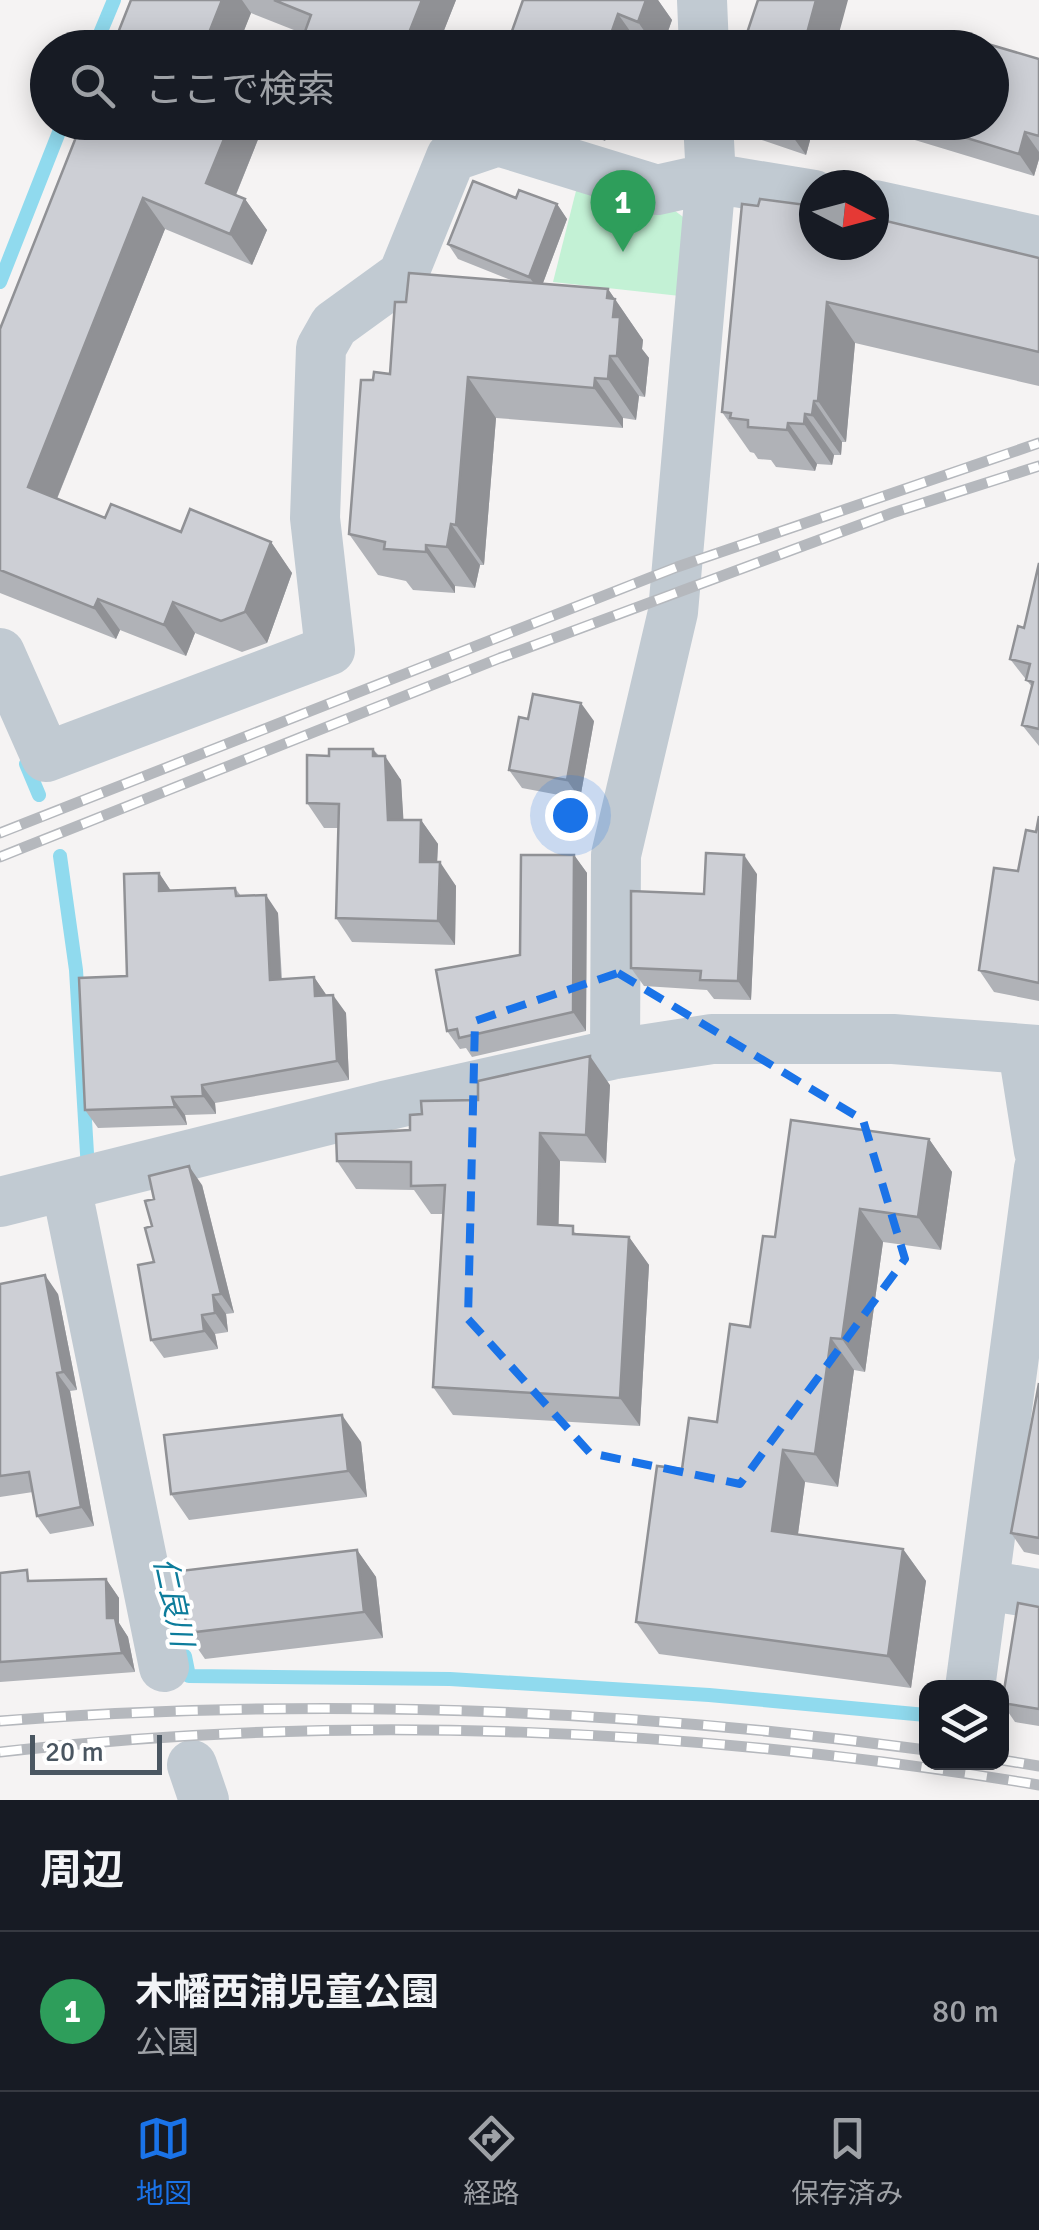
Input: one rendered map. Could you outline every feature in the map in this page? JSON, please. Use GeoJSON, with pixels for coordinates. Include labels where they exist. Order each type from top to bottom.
{"type":"FeatureCollection","features":[{"type":"Feature","properties":{"kind":"street"},"geometry":{"type":"LineString","coordinates":[[702,0],[703,30]]}},
{"type":"Feature","properties":{"kind":"street"},"geometry":{"type":"LineString","coordinates":[[615,1054],[616,854],[673,612],[711,178],[709,140]]}},
{"type":"Feature","properties":{"kind":"street"},"geometry":{"type":"LineString","coordinates":[[0,653],[46,757],[330,650],[315,518],[320,348],[334,325],[403,275],[451,157],[498,141],[658,190],[711,178],[799,193]]}},
{"type":"Feature","properties":{"kind":"street"},"geometry":{"type":"LineString","coordinates":[[889,208],[1039,241]]}},
{"type":"Feature","properties":{"kind":"street"},"geometry":{"type":"LineString","coordinates":[[0,1202],[384,1106],[615,1054],[712,1039],[893,1039],[1031,1050],[1039,1151]]}},
{"type":"Feature","properties":{"kind":"street"},"geometry":{"type":"LineString","coordinates":[[971,1680],[1029,1342],[1039,1168]]}},
{"type":"Feature","properties":{"kind":"street"},"geometry":{"type":"LineString","coordinates":[[68,1186],[164,1668]]}},
{"type":"Feature","properties":{"kind":"street"},"geometry":{"type":"LineString","coordinates":[[985,1585],[1039,1594]]}},
{"type":"Feature","properties":{"kind":"highlighted area"},"geometry":{"type":"Polygon","coordinates":[[[618,973],[863,1120],[905,1259],[740,1484],[590,1453],[468,1319],[475,1021],[618,973]]]}},
{"type":"Feature","properties":{"kind":"green space"},"geometry":{"type":"Polygon","coordinates":[[[578,183],[667,205],[690,222],[680,296],[553,282],[578,183]]]}},
{"type":"Feature","properties":{"kind":"building"},"geometry":{"type":"Polygon","coordinates":[[[131,0],[222,0],[210,30],[119,30],[131,0]]]}},
{"type":"Feature","properties":{"kind":"building"},"geometry":{"type":"Polygon","coordinates":[[[274,0],[422,0],[410,30],[306,30],[311,15],[274,0]]]}},
{"type":"Feature","properties":{"kind":"building"},"geometry":{"type":"Polygon","coordinates":[[[523,0],[646,0],[638,22],[618,14],[612,30],[512,30],[523,0]]]}},
{"type":"Feature","properties":{"kind":"building"},"geometry":{"type":"Polygon","coordinates":[[[758,0],[816,0],[808,30],[748,30],[758,0]]]}},
{"type":"Feature","properties":{"kind":"building"},"geometry":{"type":"Polygon","coordinates":[[[1009,50],[1039,59],[1039,136],[1025,132],[1019,154],[974,140],[1009,140],[1009,50]]]}},
{"type":"Feature","properties":{"kind":"building"},"geometry":{"type":"Polygon","coordinates":[[[75,140],[224,140],[206,183],[245,199],[230,234],[143,198],[28,487],[105,518],[111,504],[181,532],[190,509],[271,542],[245,612],[221,621],[173,602],[164,625],[98,599],[94,608],[0,570],[0,329],[75,140]]]}},
{"type":"Feature","properties":{"kind":"building"},"geometry":{"type":"Polygon","coordinates":[[[473,181],[516,198],[519,190],[557,204],[529,277],[448,244],[473,181]]]}},
{"type":"Feature","properties":{"kind":"building"},"geometry":{"type":"Polygon","coordinates":[[[760,199],[799,204],[799,260],[889,260],[889,222],[1039,258],[1039,352],[827,302],[818,401],[814,401],[812,415],[805,414],[804,424],[788,423],[787,430],[748,427],[748,420],[730,418],[731,413],[722,412],[742,204],[758,206],[760,199]]]}},
{"type":"Feature","properties":{"kind":"building"},"geometry":{"type":"Polygon","coordinates":[[[409,273],[608,289],[607,298],[615,299],[613,317],[620,317],[617,356],[610,356],[608,379],[595,378],[594,388],[468,377],[456,525],[451,524],[447,547],[426,545],[426,552],[384,549],[385,542],[349,534],[361,380],[373,380],[374,372],[390,374],[395,302],[406,302],[409,273]]]}},
{"type":"Feature","properties":{"kind":"building"},"geometry":{"type":"Polygon","coordinates":[[[1039,563],[1039,729],[1022,725],[1033,682],[1026,680],[1030,664],[1010,659],[1018,626],[1024,628],[1039,563]]]}},
{"type":"Feature","properties":{"kind":"building"},"geometry":{"type":"Polygon","coordinates":[[[533,694],[581,703],[567,780],[509,770],[519,717],[528,719],[533,694]]]}},
{"type":"Feature","properties":{"kind":"building"},"geometry":{"type":"Polygon","coordinates":[[[329,749],[373,749],[373,756],[385,756],[388,820],[421,820],[420,862],[440,862],[438,921],[336,918],[339,804],[307,803],[307,755],[329,756],[329,749]]]}},
{"type":"Feature","properties":{"kind":"building"},"geometry":{"type":"Polygon","coordinates":[[[1039,816],[1039,983],[979,970],[994,868],[1018,871],[1026,830],[1036,832],[1039,816]]]}},
{"type":"Feature","properties":{"kind":"building"},"geometry":{"type":"Polygon","coordinates":[[[706,853],[744,855],[738,981],[700,980],[701,971],[631,968],[631,891],[704,894],[706,853]]]}},
{"type":"Feature","properties":{"kind":"building"},"geometry":{"type":"Polygon","coordinates":[[[521,855],[574,855],[573,1012],[459,1038],[457,1029],[447,1031],[436,970],[520,955],[521,855]]]}},
{"type":"Feature","properties":{"kind":"building"},"geometry":{"type":"Polygon","coordinates":[[[159,873],[159,891],[235,888],[236,896],[266,895],[270,980],[314,977],[315,996],[333,995],[337,1061],[202,1085],[203,1096],[172,1097],[175,1107],[85,1110],[79,978],[127,976],[124,874],[159,873]]]}},
{"type":"Feature","properties":{"kind":"building"},"geometry":{"type":"Polygon","coordinates":[[[590,1056],[586,1135],[540,1133],[538,1224],[573,1226],[573,1234],[629,1237],[620,1398],[433,1387],[445,1185],[411,1186],[411,1162],[337,1161],[336,1134],[410,1130],[410,1115],[422,1114],[421,1101],[478,1100],[478,1081],[590,1056]]]}},
{"type":"Feature","properties":{"kind":"building"},"geometry":{"type":"Polygon","coordinates":[[[791,1120],[929,1139],[918,1217],[860,1209],[842,1339],[831,1338],[815,1454],[783,1450],[772,1531],[903,1549],[888,1656],[636,1622],[657,1466],[682,1469],[689,1418],[717,1422],[730,1324],[750,1327],[763,1236],[775,1237],[791,1120]]]}},
{"type":"Feature","properties":{"kind":"building"},"geometry":{"type":"Polygon","coordinates":[[[189,1166],[221,1294],[213,1295],[215,1313],[202,1315],[204,1331],[151,1340],[138,1265],[154,1262],[145,1228],[152,1226],[145,1201],[154,1199],[149,1176],[189,1166]]]}},
{"type":"Feature","properties":{"kind":"building"},"geometry":{"type":"Polygon","coordinates":[[[45,1275],[63,1372],[57,1373],[81,1507],[37,1516],[29,1472],[0,1476],[0,1284],[45,1275]]]}},
{"type":"Feature","properties":{"kind":"building"},"geometry":{"type":"Polygon","coordinates":[[[1039,1383],[1039,1538],[1011,1533],[1039,1383]]]}},
{"type":"Feature","properties":{"kind":"building"},"geometry":{"type":"Polygon","coordinates":[[[342,1415],[348,1471],[171,1494],[164,1435],[342,1415]]]}},
{"type":"Feature","properties":{"kind":"building"},"geometry":{"type":"Polygon","coordinates":[[[357,1550],[364,1612],[187,1633],[180,1571],[357,1550]]]}},
{"type":"Feature","properties":{"kind":"building"},"geometry":{"type":"Polygon","coordinates":[[[27,1570],[28,1581],[106,1579],[107,1618],[115,1618],[122,1653],[0,1662],[0,1573],[27,1570]]]}},
{"type":"Feature","properties":{"kind":"building"},"geometry":{"type":"Polygon","coordinates":[[[1018,1603],[1039,1607],[1039,1709],[1009,1704],[1009,1680],[1006,1680],[1018,1603]]]}},
{"type":"Feature","properties":{"kind":"waterway","name":"仁良川"},"geometry":{"type":"LineString","coordinates":[[102,30],[114,0]]}},
{"type":"Feature","properties":{"kind":"waterway","name":"仁良川"},"geometry":{"type":"LineString","coordinates":[[0,282],[56,140]]}},
{"type":"Feature","properties":{"kind":"waterway","name":"仁良川"},"geometry":{"type":"LineString","coordinates":[[26,764],[39,795]]}},
{"type":"Feature","properties":{"kind":"waterway","name":"仁良川"},"geometry":{"type":"LineString","coordinates":[[60,856],[76,970],[88,1170]]}},
{"type":"Feature","properties":{"kind":"waterway","name":"仁良川"},"geometry":{"type":"LineString","coordinates":[[185,1656],[189,1676],[450,1679],[709,1695],[919,1714]]}},
{"type":"Feature","properties":{"kind":"railway"},"geometry":{"type":"LineString","coordinates":[[0,833],[677,567],[1039,443]]}},
{"type":"Feature","properties":{"kind":"railway"},"geometry":{"type":"LineString","coordinates":[[0,857],[500,658],[892,513],[1039,466]]}},
{"type":"Feature","properties":{"kind":"railway"},"geometry":{"type":"LineString","coordinates":[[0,1721],[232,1710],[464,1711],[695,1724],[919,1749]]}},
{"type":"Feature","properties":{"kind":"railway"},"geometry":{"type":"LineString","coordinates":[[0,1752],[260,1732],[521,1732],[781,1750],[1039,1785]]}},
{"type":"Feature","properties":{"kind":"railway"},"geometry":{"type":"LineString","coordinates":[[1009,1761],[1039,1766]]}},
{"type":"Feature","properties":{"kind":"place","name":"木幡西浦児童公園"},"geometry":{"type":"Point","coordinates":[623,252]}}]}
